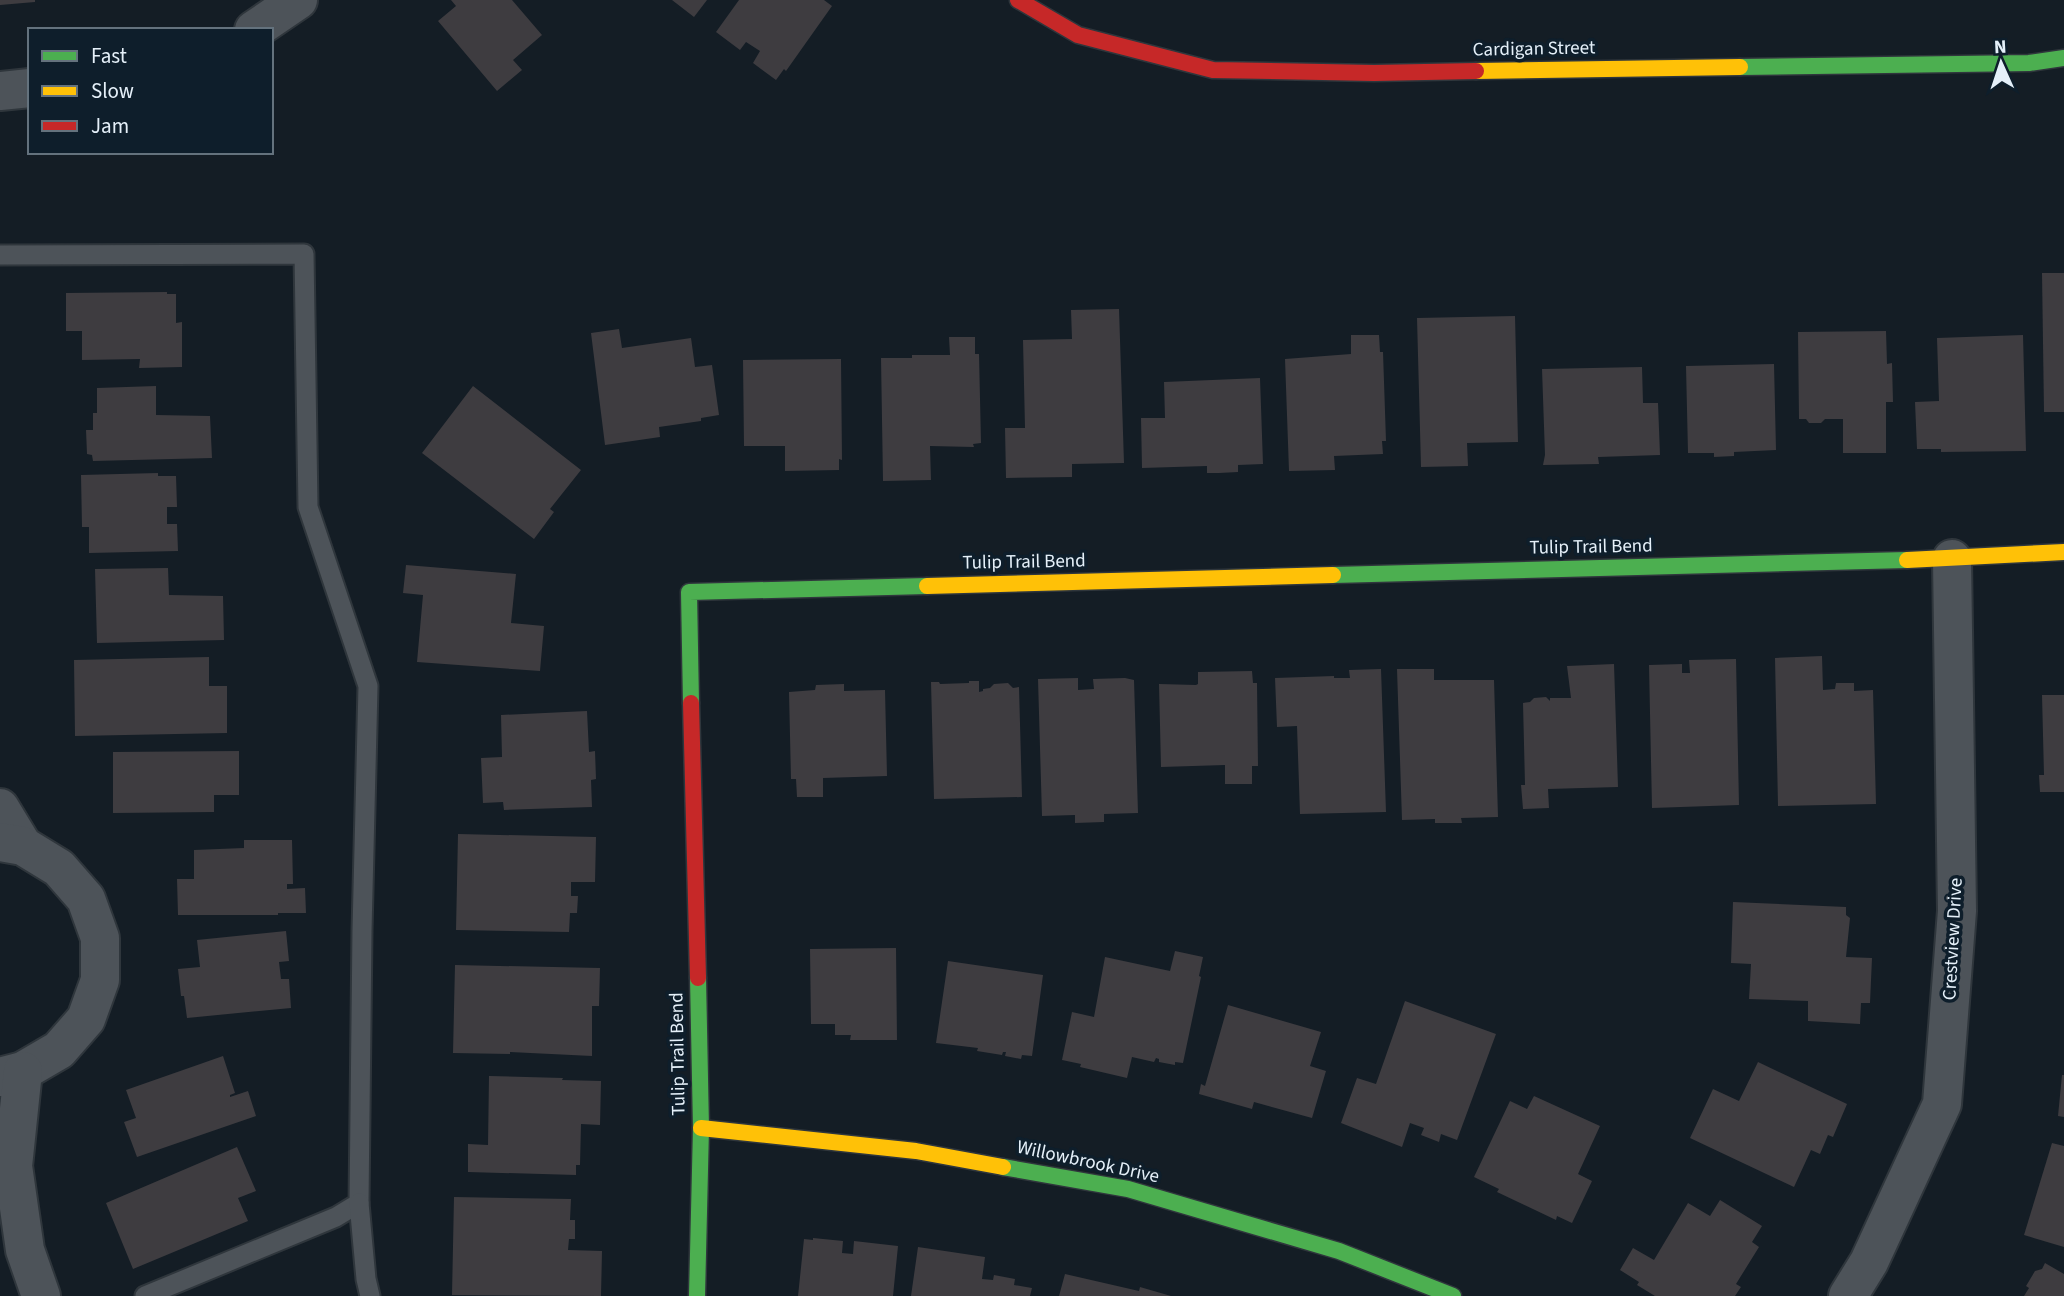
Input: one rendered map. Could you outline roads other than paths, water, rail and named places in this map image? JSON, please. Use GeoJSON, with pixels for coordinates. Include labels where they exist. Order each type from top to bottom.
{"type":"FeatureCollection","features":[{"type":"Feature","properties":{"kind":"street"},"geometry":{"type":"LineString","coordinates":[[257,28],[298,0]]}},
{"type":"Feature","properties":{"kind":"street","name":"Cardigan Street"},"geometry":{"type":"LineString","coordinates":[[1018,0],[1078,35],[1213,70],[1374,73],[2029,63],[2064,58]]}},
{"type":"Feature","properties":{"kind":"street"},"geometry":{"type":"LineString","coordinates":[[0,91],[28,88]]}},
{"type":"Feature","properties":{"kind":"street","name":"Tulip Trail Bend"},"geometry":{"type":"LineString","coordinates":[[697,1296],[701,1128],[689,592],[1952,559],[2064,552]]}},
{"type":"Feature","properties":{"kind":"street","name":"Crestview Drive"},"geometry":{"type":"LineString","coordinates":[[1847,1296],[1869,1262],[1942,1104],[1957,911],[1952,559]]}},
{"type":"Feature","properties":{"kind":"street"},"geometry":{"type":"LineString","coordinates":[[0,808],[12,844],[59,868],[86,899],[100,938],[100,980],[86,1019],[59,1050],[12,1074],[6,1155],[26,1250],[41,1296]]}},
{"type":"Feature","properties":{"kind":"street","name":"Willowbrook Drive"},"geometry":{"type":"LineString","coordinates":[[701,1128],[916,1151],[1128,1189],[1339,1251],[1453,1296]]}},
{"type":"Feature","properties":{"kind":"lane"},"geometry":{"type":"LineString","coordinates":[[0,255],[304,254],[308,507],[368,686],[359,1203],[370,1296]]}},
{"type":"Feature","properties":{"kind":"lane"},"geometry":{"type":"LineString","coordinates":[[145,1296],[336,1217],[359,1203]]}}]}
